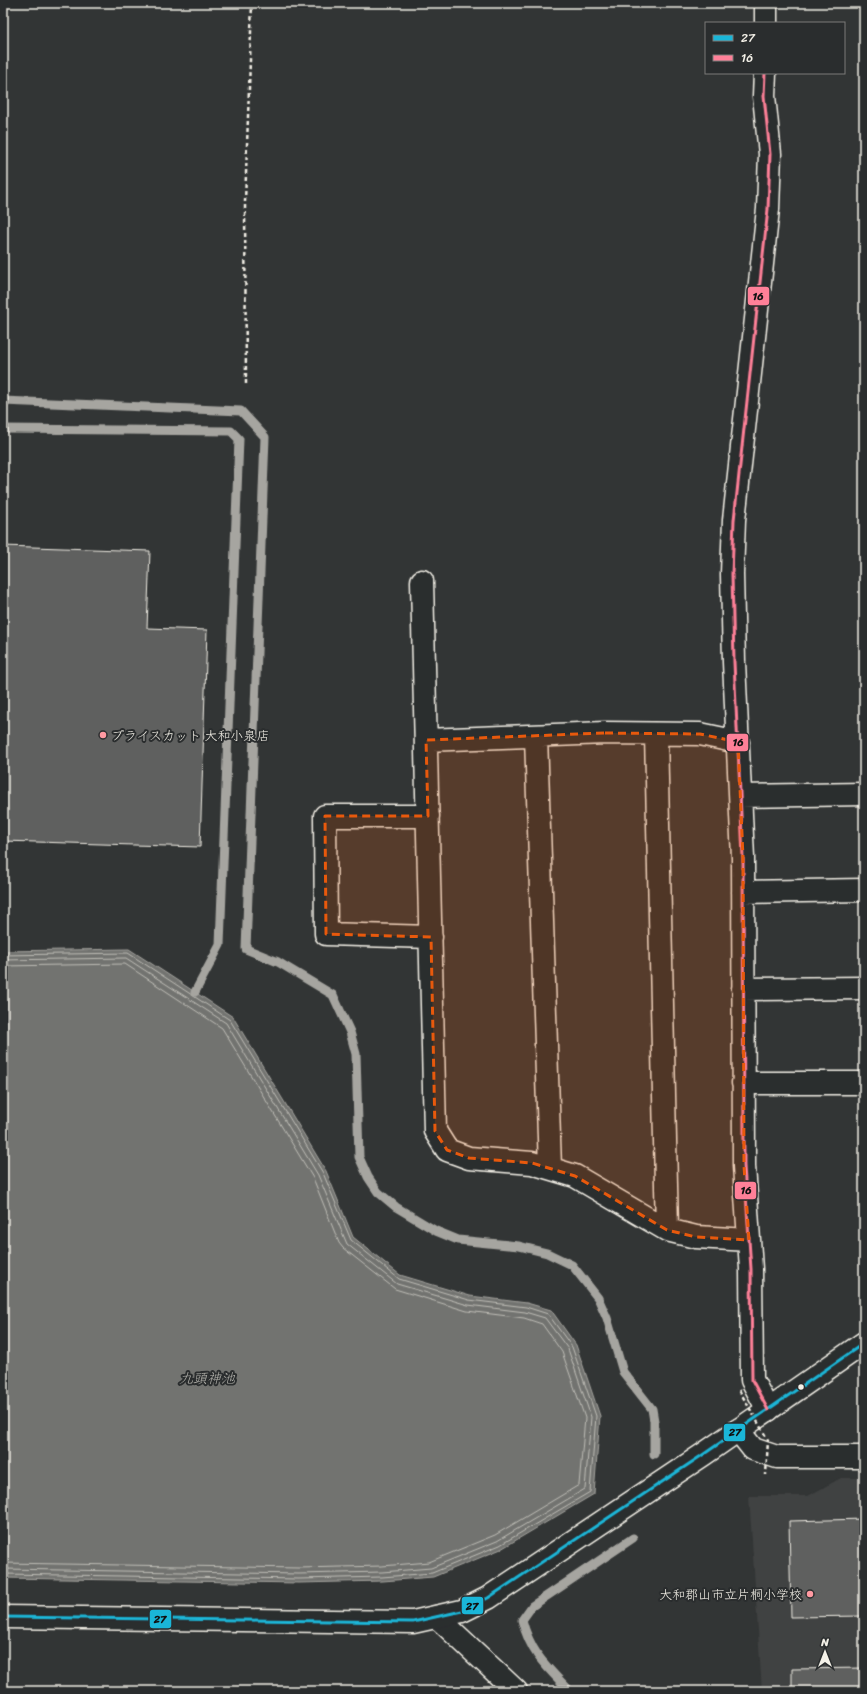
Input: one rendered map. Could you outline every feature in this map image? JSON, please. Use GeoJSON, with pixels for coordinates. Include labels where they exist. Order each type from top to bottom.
{"type":"FeatureCollection","features":[{"type":"Feature","properties":{"kind":"street"},"geometry":{"type":"LineString","coordinates":[[766,3],[766,22]]}},
{"type":"Feature","properties":{"kind":"street"},"geometry":{"type":"LineString","coordinates":[[765,74],[764,96],[770,154],[768,209],[734,520],[732,574],[741,796],[743,892],[744,1166],[749,1240],[752,1380],[768,1410]]}},
{"type":"Feature","properties":{"kind":"street"},"geometry":{"type":"LineString","coordinates":[[422,581],[435,1131],[447,1150],[469,1158],[532,1163],[575,1176],[667,1230],[696,1237],[749,1240]]}},
{"type":"Feature","properties":{"kind":"street"},"geometry":{"type":"LineString","coordinates":[[656,734],[667,1230]]}},
{"type":"Feature","properties":{"kind":"street"},"geometry":{"type":"LineString","coordinates":[[426,740],[536,736],[700,734],[738,742]]}},
{"type":"Feature","properties":{"kind":"street"},"geometry":{"type":"LineString","coordinates":[[536,736],[550,1168]]}},
{"type":"Feature","properties":{"kind":"street"},"geometry":{"type":"LineString","coordinates":[[741,796],[864,794]]}},
{"type":"Feature","properties":{"kind":"street"},"geometry":{"type":"LineString","coordinates":[[428,816],[325,816],[326,934],[430,938]]}},
{"type":"Feature","properties":{"kind":"street"},"geometry":{"type":"LineString","coordinates":[[743,892],[864,890]]}},
{"type":"Feature","properties":{"kind":"street"},"geometry":{"type":"LineString","coordinates":[[743,989],[864,988]]}},
{"type":"Feature","properties":{"kind":"street"},"geometry":{"type":"LineString","coordinates":[[743,1083],[864,1083]]}},
{"type":"Feature","properties":{"kind":"street"},"geometry":{"type":"LineString","coordinates":[[3,1617],[374,1623],[413,1622],[462,1611],[488,1598],[768,1410],[864,1343]]}},
{"type":"Feature","properties":{"kind":"street"},"geometry":{"type":"LineString","coordinates":[[738,1430],[754,1448],[777,1457],[864,1457]]}},
{"type":"Feature","properties":{"kind":"street"},"geometry":{"type":"LineString","coordinates":[[437,1617],[516,1691]]}},
{"type":"Feature","properties":{"kind":"path"},"geometry":{"type":"LineString","coordinates":[[246,384],[245,202],[252,3]]}},
{"type":"Feature","properties":{"kind":"path"},"geometry":{"type":"LineString","coordinates":[[739,1390],[768,1440],[766,1475]]}},
{"type":"Feature","properties":{"kind":"highlighted area"},"geometry":{"type":"Polygon","coordinates":[[[605,733],[700,734],[738,742],[743,858],[744,1166],[749,1240],[696,1237],[667,1230],[575,1176],[532,1163],[469,1158],[447,1150],[435,1131],[431,937],[326,934],[325,816],[428,816],[426,740],[605,733]]]}},
{"type":"Feature","properties":{"kind":"shaded area","name":"大和郡山市立片桐小学校"},"geometry":{"type":"Polygon","coordinates":[[[841,1478],[864,1478],[864,1691],[762,1691],[749,1496],[808,1496],[841,1478]]]}},
{"type":"Feature","properties":{"kind":"water","name":"九頭神池"},"geometry":{"type":"Polygon","coordinates":[[[129,949],[233,1017],[326,1171],[353,1237],[400,1275],[470,1296],[527,1303],[551,1310],[576,1345],[600,1416],[594,1494],[501,1549],[433,1577],[383,1581],[299,1583],[3,1578],[3,951],[129,949]]]}},
{"type":"Feature","properties":{"kind":"building","name":"プライスカット 大和小泉店"},"geometry":{"type":"Polygon","coordinates":[[[3,546],[150,551],[147,628],[207,630],[200,847],[3,841],[3,546]]]}},
{"type":"Feature","properties":{"kind":"building"},"geometry":{"type":"Polygon","coordinates":[[[864,1519],[864,1616],[791,1617],[789,1521],[864,1519]]]}},
{"type":"Feature","properties":{"kind":"building"},"geometry":{"type":"Polygon","coordinates":[[[864,1668],[864,1691],[792,1691],[792,1669],[864,1668]]]}},
{"type":"Feature","properties":{"kind":"waterway"},"geometry":{"type":"LineString","coordinates":[[3,401],[241,411],[265,437],[246,949],[278,962],[333,995],[350,1032],[356,1054],[359,1157],[368,1177],[378,1192],[396,1207],[436,1231],[458,1240],[519,1246],[547,1253],[572,1265],[598,1298],[607,1318],[623,1372],[652,1409],[654,1421],[654,1454]]}},
{"type":"Feature","properties":{"kind":"waterway"},"geometry":{"type":"LineString","coordinates":[[3,429],[231,431],[239,439],[220,945],[195,992]]}},
{"type":"Feature","properties":{"kind":"waterway"},"geometry":{"type":"LineString","coordinates":[[570,1691],[540,1659],[530,1642],[522,1620],[532,1606],[633,1538]]}},
{"type":"Feature","properties":{"kind":"transit line","name":"16"},"geometry":{"type":"LineString","coordinates":[[765,74],[764,96],[770,154],[768,209],[734,520],[732,574],[734,662],[743,858],[744,1166],[751,1269],[752,1380],[768,1410]]}},
{"type":"Feature","properties":{"kind":"transit line","name":"27"},"geometry":{"type":"LineString","coordinates":[[3,1617],[413,1622],[462,1611],[488,1598],[704,1454],[864,1343]]}},
{"type":"Feature","properties":{"kind":"place","name":"プライスカット 大和小泉店"},"geometry":{"type":"Point","coordinates":[103,735]}},
{"type":"Feature","properties":{"kind":"place","name":"大和郡山市立片桐小学校"},"geometry":{"type":"Point","coordinates":[810,1594]}}]}
